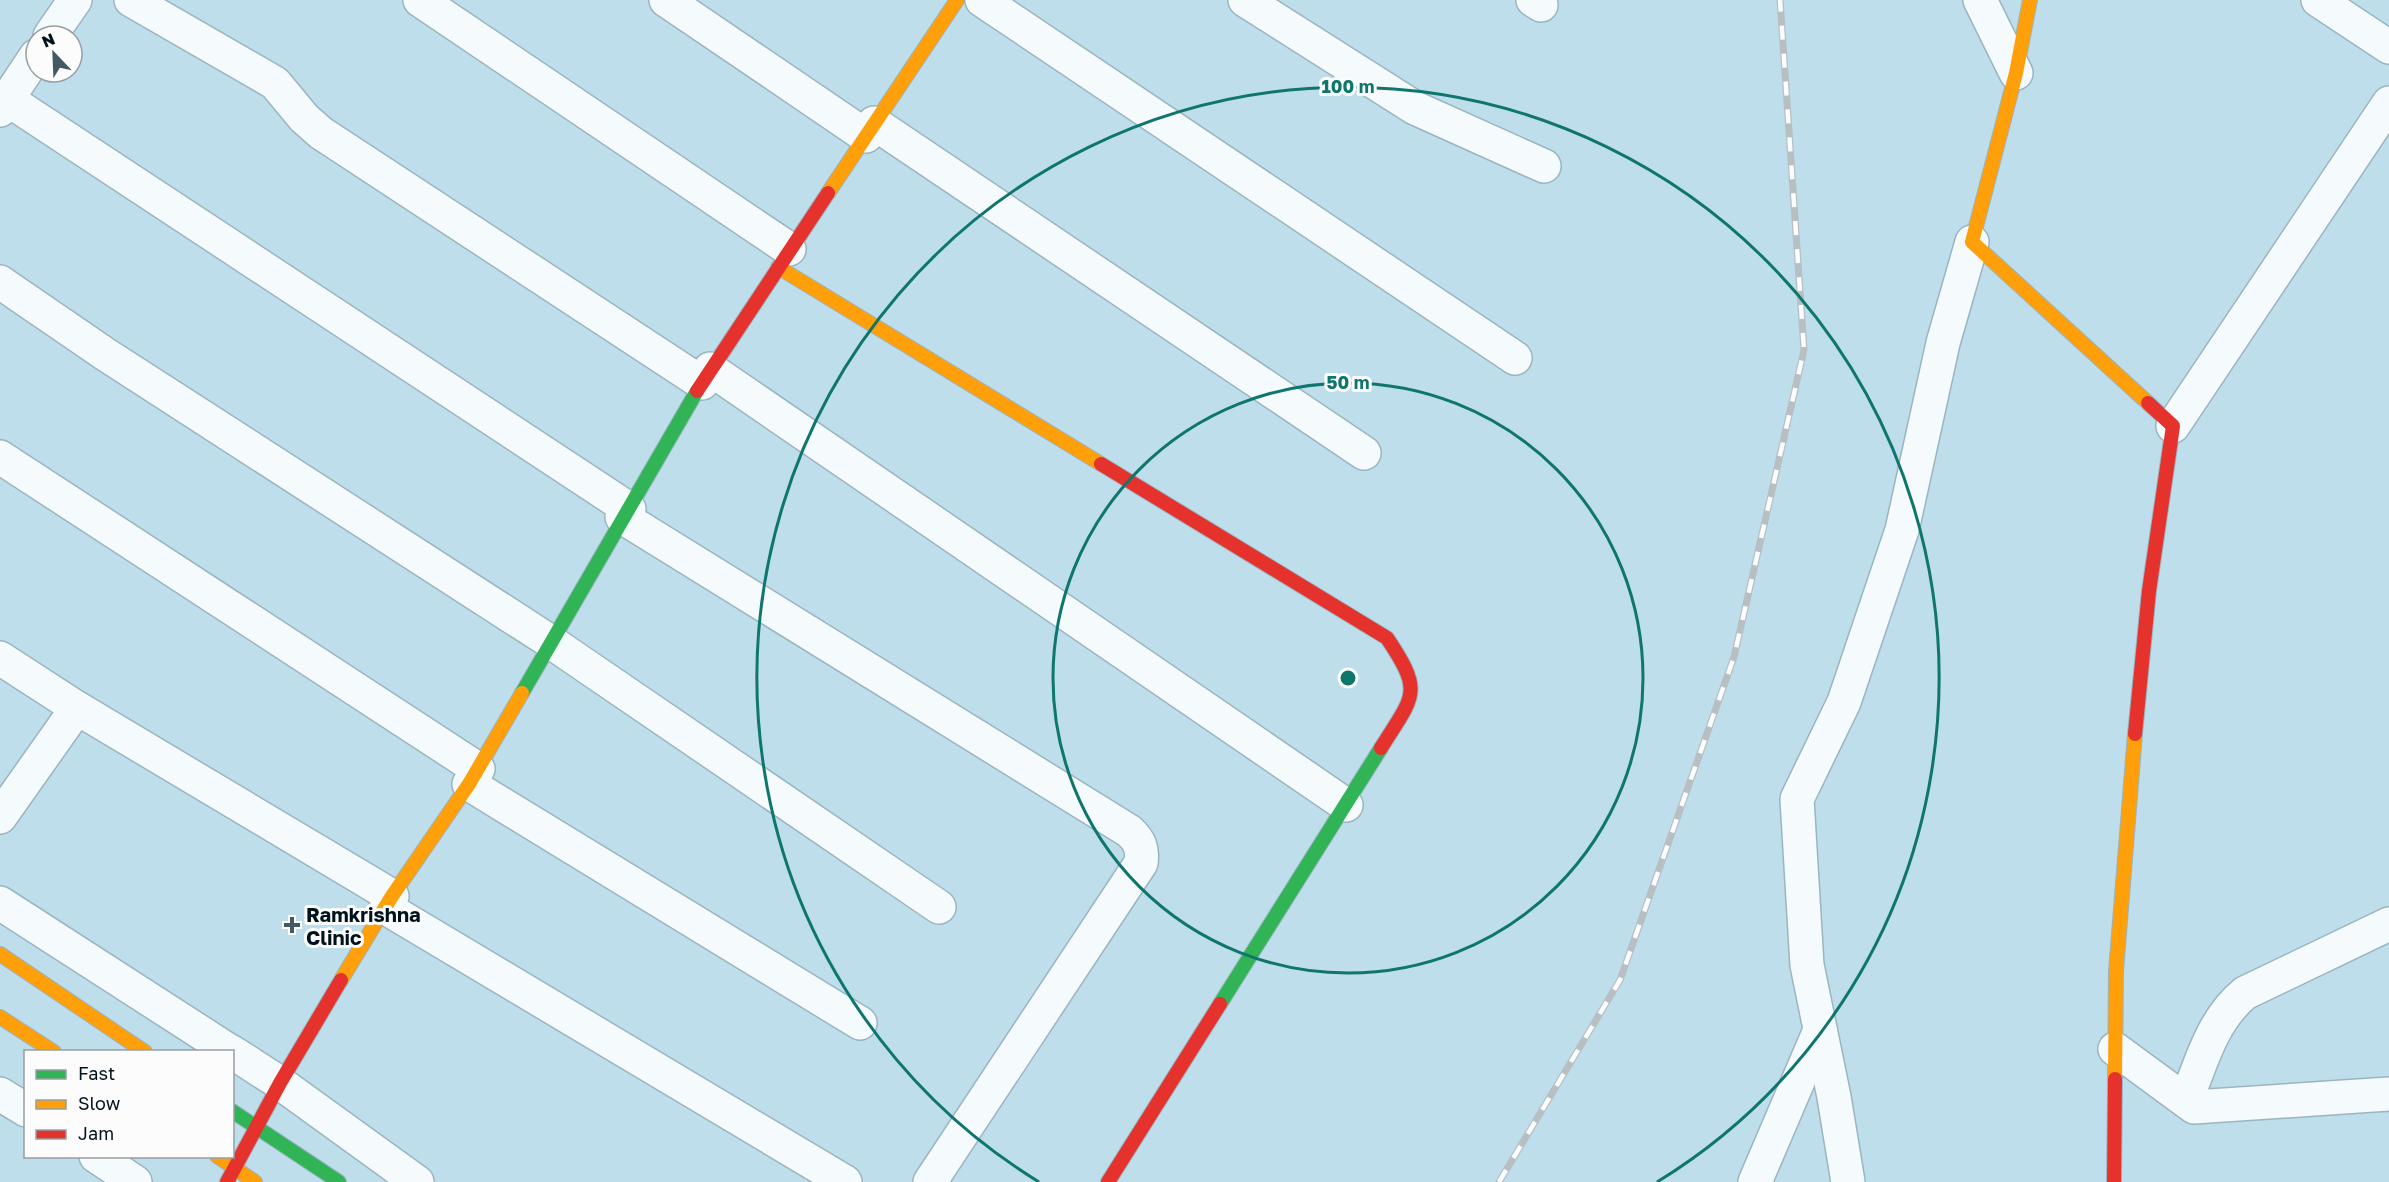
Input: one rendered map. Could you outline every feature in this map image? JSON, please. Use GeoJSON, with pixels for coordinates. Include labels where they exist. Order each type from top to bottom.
{"type":"FeatureCollection","features":[{"type":"Feature","properties":{"kind":"main road"},"geometry":{"type":"LineString","coordinates":[[2030,0],[2016,73],[1972,242],[2173,426],[2150,591],[2130,791],[2116,971],[2114,1182]]}},
{"type":"Feature","properties":{"kind":"main road"},"geometry":{"type":"LineString","coordinates":[[227,1182],[280,1083],[389,902],[473,776],[706,376],[870,130],[960,1]]}},
{"type":"Feature","properties":{"kind":"main road"},"geometry":{"type":"LineString","coordinates":[[784,258],[1387,638],[1411,677],[1413,684],[1410,702],[1108,1182]]}},
{"type":"Feature","properties":{"kind":"main road"},"geometry":{"type":"LineString","coordinates":[[0,954],[142,1050]]}},
{"type":"Feature","properties":{"kind":"main road"},"geometry":{"type":"LineString","coordinates":[[0,1017],[51,1050]]}},
{"type":"Feature","properties":{"kind":"main road"},"geometry":{"type":"LineString","coordinates":[[234,1111],[339,1182]]}},
{"type":"Feature","properties":{"kind":"main road"},"geometry":{"type":"LineString","coordinates":[[220,1158],[255,1182]]}},
{"type":"Feature","properties":{"kind":"street"},"geometry":{"type":"LineString","coordinates":[[58,24],[75,0]]}},
{"type":"Feature","properties":{"kind":"street"},"geometry":{"type":"LineString","coordinates":[[131,0],[275,83],[304,118],[321,133],[706,376],[1346,805]]}},
{"type":"Feature","properties":{"kind":"street"},"geometry":{"type":"LineString","coordinates":[[420,0],[784,258]]}},
{"type":"Feature","properties":{"kind":"street"},"geometry":{"type":"LineString","coordinates":[[666,0],[870,130],[1364,453]]}},
{"type":"Feature","properties":{"kind":"street"},"geometry":{"type":"LineString","coordinates":[[1245,0],[1415,108],[1544,166]]}},
{"type":"Feature","properties":{"kind":"street"},"geometry":{"type":"LineString","coordinates":[[1980,0],[2016,73]]}},
{"type":"Feature","properties":{"kind":"street"},"geometry":{"type":"LineString","coordinates":[[2318,0],[2389,47]]}},
{"type":"Feature","properties":{"kind":"street"},"geometry":{"type":"LineString","coordinates":[[960,1],[1515,358]]}},
{"type":"Feature","properties":{"kind":"street"},"geometry":{"type":"LineString","coordinates":[[24,74],[3,105],[626,513],[1129,831],[1138,839],[1143,851],[1142,863],[930,1182]]}},
{"type":"Feature","properties":{"kind":"street"},"geometry":{"type":"LineString","coordinates":[[2173,426],[2389,103]]}},
{"type":"Feature","properties":{"kind":"street"},"geometry":{"type":"LineString","coordinates":[[1848,1182],[1807,965],[1797,799],[1844,702],[1902,530],[1943,343],[1972,242]]}},
{"type":"Feature","properties":{"kind":"street"},"geometry":{"type":"LineString","coordinates":[[0,282],[105,354],[551,642],[939,907]]}},
{"type":"Feature","properties":{"kind":"street"},"geometry":{"type":"LineString","coordinates":[[0,457],[473,776],[860,1023]]}},
{"type":"Feature","properties":{"kind":"street"},"geometry":{"type":"LineString","coordinates":[[0,658],[389,902],[845,1182]]}},
{"type":"Feature","properties":{"kind":"street"},"geometry":{"type":"LineString","coordinates":[[0,817],[77,708]]}},
{"type":"Feature","properties":{"kind":"street"},"geometry":{"type":"LineString","coordinates":[[0,903],[229,1050]]}},
{"type":"Feature","properties":{"kind":"street"},"geometry":{"type":"LineString","coordinates":[[2186,1101],[2219,1022],[2231,1004],[2245,993],[2389,924]]}},
{"type":"Feature","properties":{"kind":"street"},"geometry":{"type":"LineString","coordinates":[[1755,1182],[1820,1029]]}},
{"type":"Feature","properties":{"kind":"street"},"geometry":{"type":"LineString","coordinates":[[2115,1049],[2194,1107],[2389,1094]]}},
{"type":"Feature","properties":{"kind":"street"},"geometry":{"type":"LineString","coordinates":[[234,1053],[280,1083],[417,1182]]}},
{"type":"Feature","properties":{"kind":"street"},"geometry":{"type":"LineString","coordinates":[[0,1094],[24,1109]]}},
{"type":"Feature","properties":{"kind":"street"},"geometry":{"type":"LineString","coordinates":[[99,1158],[135,1182]]}},
{"type":"Feature","properties":{"kind":"railway"},"geometry":{"type":"LineString","coordinates":[[1499,1182],[1620,980],[1734,657],[1804,350],[1780,0]]}},
{"type":"Feature","properties":{"kind":"traffic: fast"},"geometry":{"type":"LineString","coordinates":[[522,693],[697,391]]}},
{"type":"Feature","properties":{"kind":"traffic: fast"},"geometry":{"type":"LineString","coordinates":[[1220,1004],[1381,748]]}},
{"type":"Feature","properties":{"kind":"traffic: fast"},"geometry":{"type":"LineString","coordinates":[[234,1112],[339,1182]]}},
{"type":"Feature","properties":{"kind":"traffic: slow"},"geometry":{"type":"LineString","coordinates":[[828,193],[957,0]]}},
{"type":"Feature","properties":{"kind":"traffic: slow"},"geometry":{"type":"LineString","coordinates":[[2030,0],[2016,73],[1972,242],[2148,403]]}},
{"type":"Feature","properties":{"kind":"traffic: slow"},"geometry":{"type":"LineString","coordinates":[[778,267],[1101,464]]}},
{"type":"Feature","properties":{"kind":"traffic: slow"},"geometry":{"type":"LineString","coordinates":[[341,980],[392,896],[469,784],[522,693]]}},
{"type":"Feature","properties":{"kind":"traffic: slow"},"geometry":{"type":"LineString","coordinates":[[2115,1079],[2116,971],[2135,734]]}},
{"type":"Feature","properties":{"kind":"traffic: slow"},"geometry":{"type":"LineString","coordinates":[[0,954],[142,1050]]}},
{"type":"Feature","properties":{"kind":"traffic: slow"},"geometry":{"type":"LineString","coordinates":[[0,1017],[51,1050]]}},
{"type":"Feature","properties":{"kind":"traffic: slow"},"geometry":{"type":"LineString","coordinates":[[220,1158],[255,1182]]}},
{"type":"Feature","properties":{"kind":"traffic: jam"},"geometry":{"type":"LineString","coordinates":[[697,391],[828,193]]}},
{"type":"Feature","properties":{"kind":"traffic: jam"},"geometry":{"type":"LineString","coordinates":[[2135,734],[2149,591],[2173,426],[2148,403]]}},
{"type":"Feature","properties":{"kind":"traffic: jam"},"geometry":{"type":"LineString","coordinates":[[1101,464],[1387,638],[1406,671],[1410,683],[1410,694],[1401,716],[1381,748]]}},
{"type":"Feature","properties":{"kind":"traffic: jam"},"geometry":{"type":"LineString","coordinates":[[227,1182],[280,1083],[341,980]]}},
{"type":"Feature","properties":{"kind":"traffic: jam"},"geometry":{"type":"LineString","coordinates":[[1108,1182],[1220,1004]]}},
{"type":"Feature","properties":{"kind":"traffic: jam"},"geometry":{"type":"LineString","coordinates":[[2114,1182],[2115,1079]]}},
{"type":"Feature","properties":{"kind":"place","name":"Ramkrishna Clinic"},"geometry":{"type":"Point","coordinates":[292,925]}}]}
